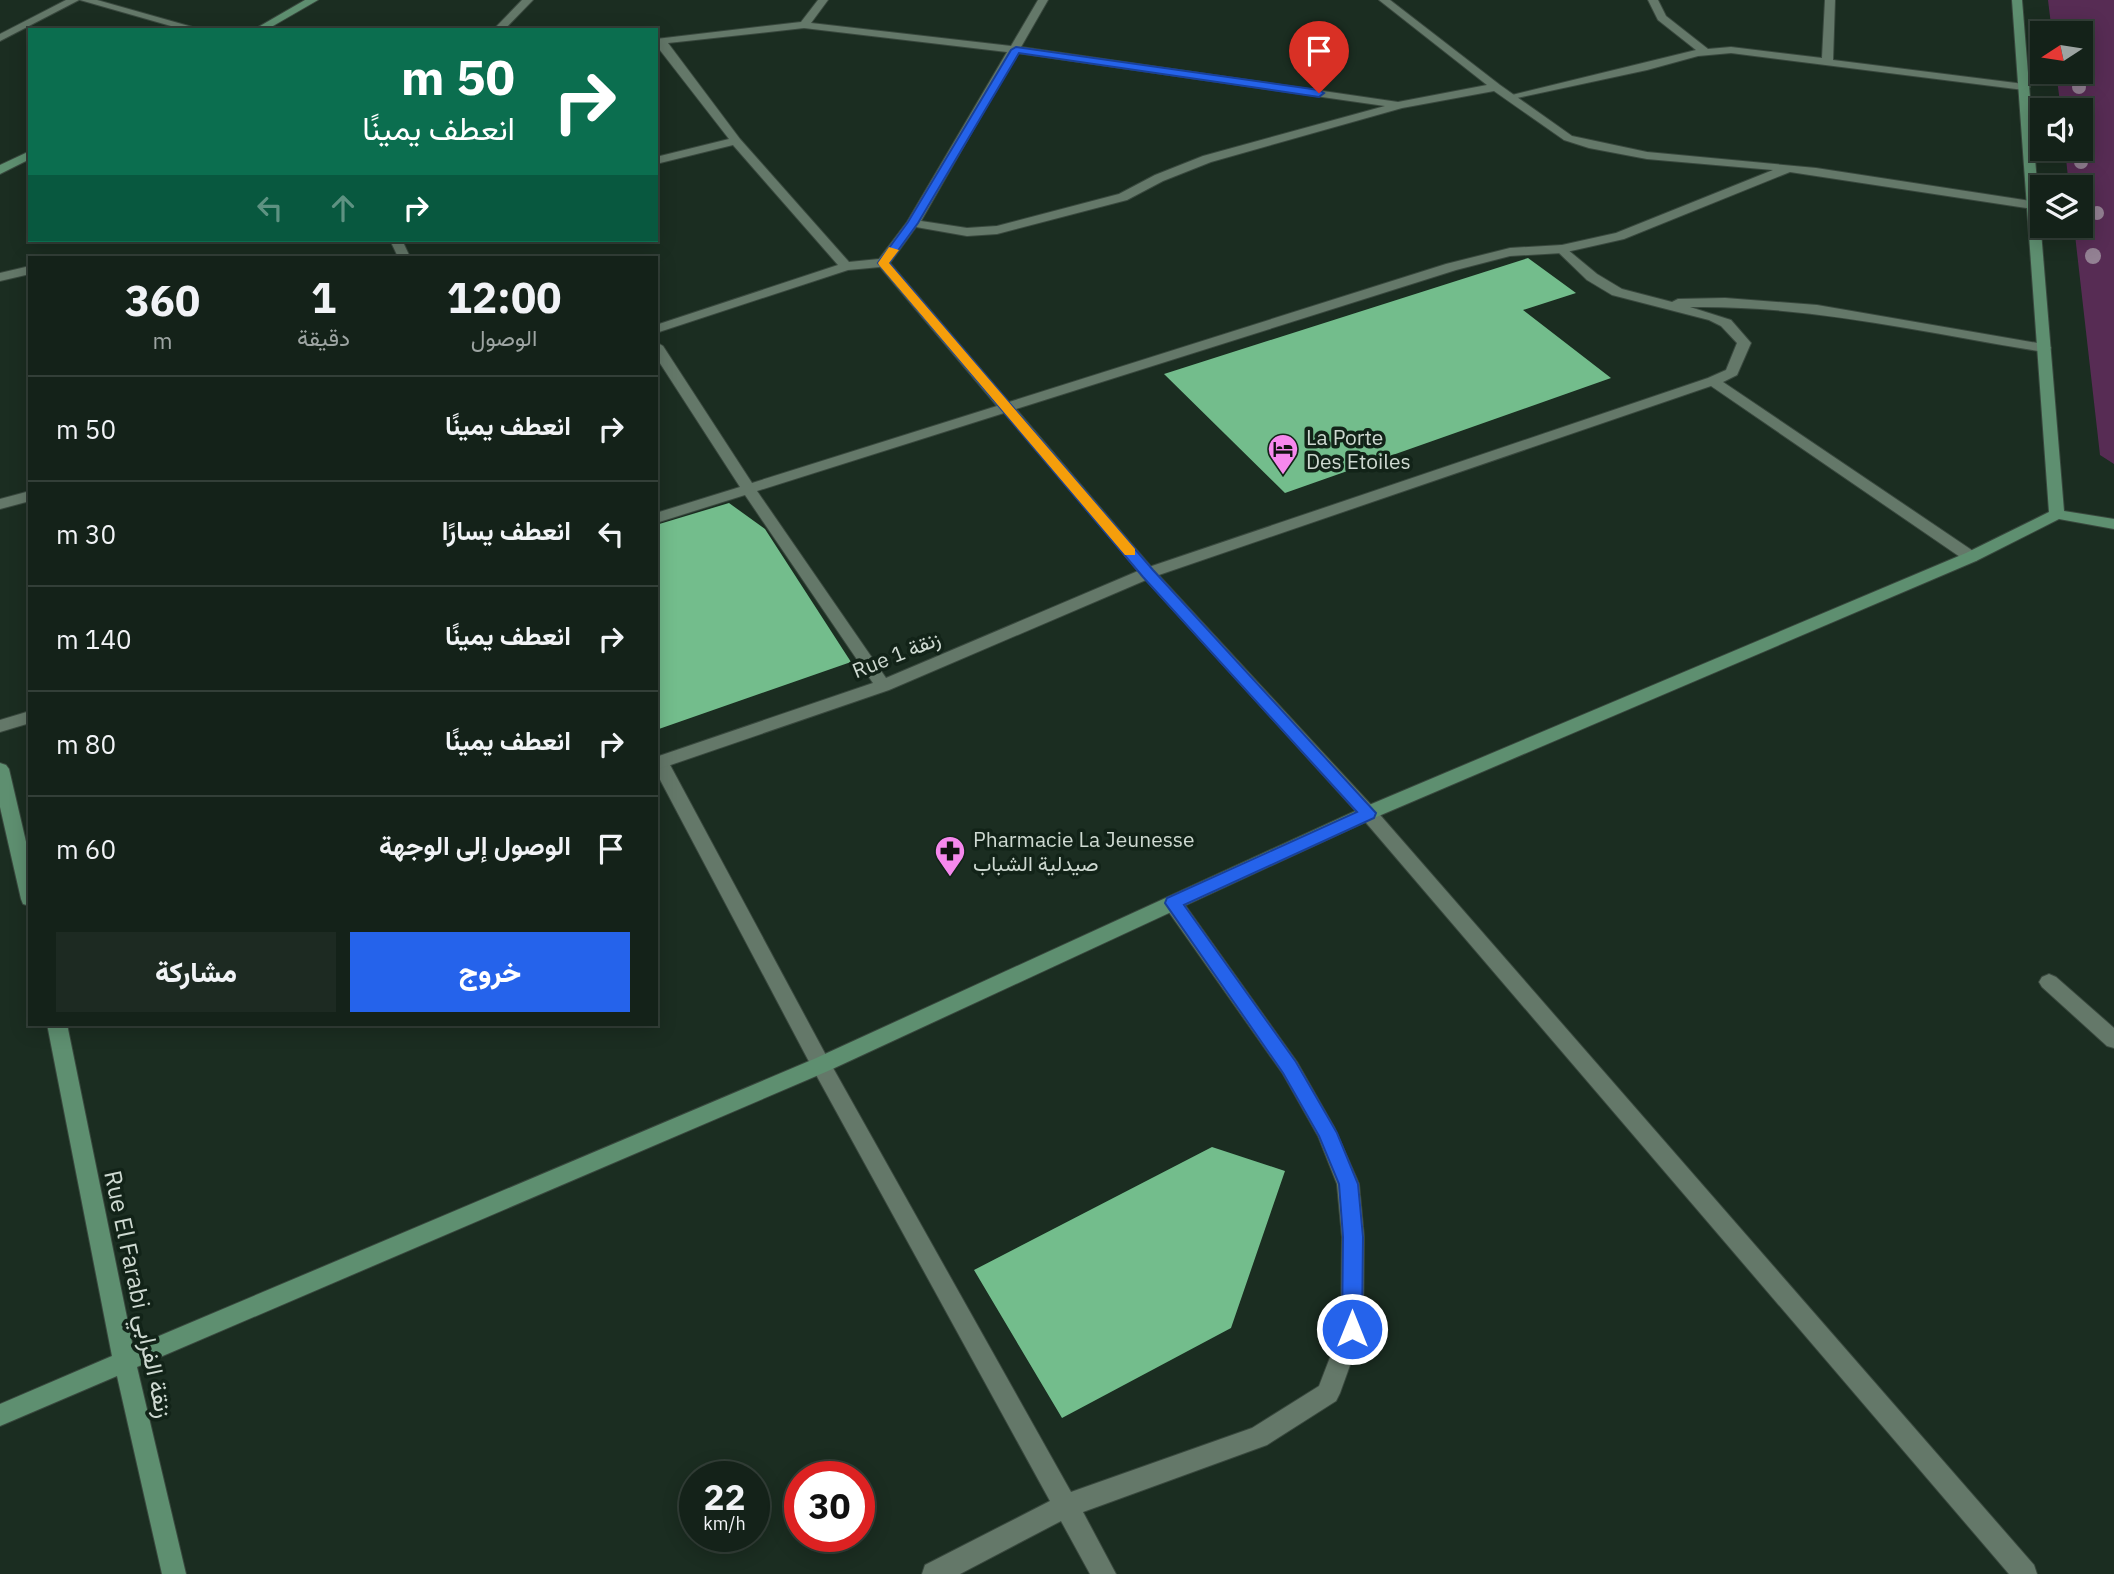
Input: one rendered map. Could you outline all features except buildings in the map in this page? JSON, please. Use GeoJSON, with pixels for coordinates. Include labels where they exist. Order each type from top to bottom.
{"type":"FeatureCollection","features":[{"type":"Feature","properties":{"kind":"street"},"geometry":{"type":"LineString","coordinates":[[0,38],[74,0]]}},
{"type":"Feature","properties":{"kind":"street"},"geometry":{"type":"LineString","coordinates":[[85,0],[190,28]]}},
{"type":"Feature","properties":{"kind":"street"},"geometry":{"type":"LineString","coordinates":[[262,28],[313,0]]}},
{"type":"Feature","properties":{"kind":"street"},"geometry":{"type":"LineString","coordinates":[[500,28],[528,0]]}},
{"type":"Feature","properties":{"kind":"street"},"geometry":{"type":"LineString","coordinates":[[804,25],[822,0]]}},
{"type":"Feature","properties":{"kind":"street"},"geometry":{"type":"LineString","coordinates":[[658,328],[846,266],[883,263],[913,223],[1043,0]]}},
{"type":"Feature","properties":{"kind":"street"},"geometry":{"type":"LineString","coordinates":[[1384,0],[1496,87],[1568,138],[1578,142],[1649,154],[1787,169],[2030,205]]}},
{"type":"Feature","properties":{"kind":"street"},"geometry":{"type":"LineString","coordinates":[[1653,0],[1662,18],[1704,52]]}},
{"type":"Feature","properties":{"kind":"street"},"geometry":{"type":"LineString","coordinates":[[1827,62],[1830,0]]}},
{"type":"Feature","properties":{"kind":"street"},"geometry":{"type":"LineString","coordinates":[[2017,0],[2031,175]]}},
{"type":"Feature","properties":{"kind":"street"},"geometry":{"type":"LineString","coordinates":[[658,41],[804,25],[1016,50],[1401,105]]}},
{"type":"Feature","properties":{"kind":"street"},"geometry":{"type":"LineString","coordinates":[[658,41],[736,141],[846,266]]}},
{"type":"Feature","properties":{"kind":"street"},"geometry":{"type":"LineString","coordinates":[[1512,98],[1704,52],[1731,50],[2024,87]]}},
{"type":"Feature","properties":{"kind":"street"},"geometry":{"type":"LineString","coordinates":[[913,223],[967,232],[997,230],[1123,197],[1159,178],[1207,159],[1401,105],[1496,87]]}},
{"type":"Feature","properties":{"kind":"street"},"geometry":{"type":"LineString","coordinates":[[658,160],[736,141]]}},
{"type":"Feature","properties":{"kind":"street"},"geometry":{"type":"LineString","coordinates":[[0,170],[28,155]]}},
{"type":"Feature","properties":{"kind":"street"},"geometry":{"type":"LineString","coordinates":[[658,516],[1451,267],[1519,251],[1562,249],[1620,236],[1787,169]]}},
{"type":"Feature","properties":{"kind":"street"},"geometry":{"type":"LineString","coordinates":[[2036,238],[2057,514]]}},
{"type":"Feature","properties":{"kind":"street"},"geometry":{"type":"LineString","coordinates":[[1562,249],[1592,277],[1617,292],[1714,317],[1726,323],[1744,343],[1732,372],[1713,380]]}},
{"type":"Feature","properties":{"kind":"street"},"geometry":{"type":"LineString","coordinates":[[883,263],[1148,573],[1368,813],[2025,1574]]}},
{"type":"Feature","properties":{"kind":"street"},"geometry":{"type":"LineString","coordinates":[[0,278],[28,271]]}},
{"type":"Feature","properties":{"kind":"street"},"geometry":{"type":"LineString","coordinates":[[1661,304],[1726,300],[1831,309],[1967,337],[2044,348]]}},
{"type":"Feature","properties":{"kind":"street"},"geometry":{"type":"LineString","coordinates":[[658,349],[748,488],[883,686]]}},
{"type":"Feature","properties":{"kind":"street"},"geometry":{"type":"LineString","coordinates":[[1713,380],[1971,557]]}},
{"type":"Feature","properties":{"kind":"street","name":"Rue 1 زنقة"},"geometry":{"type":"LineString","coordinates":[[658,763],[883,686],[1148,573],[1713,380]]}},
{"type":"Feature","properties":{"kind":"street"},"geometry":{"type":"LineString","coordinates":[[0,504],[28,497]]}},
{"type":"Feature","properties":{"kind":"street"},"geometry":{"type":"LineString","coordinates":[[0,1415],[821,1065],[1368,813],[1971,557],[2057,514],[2114,524]]}},
{"type":"Feature","properties":{"kind":"street"},"geometry":{"type":"LineString","coordinates":[[0,726],[28,718]]}},
{"type":"Feature","properties":{"kind":"street"},"geometry":{"type":"LineString","coordinates":[[658,763],[821,1065],[1104,1574]]}},
{"type":"Feature","properties":{"kind":"street"},"geometry":{"type":"LineString","coordinates":[[0,768],[28,890]]}},
{"type":"Feature","properties":{"kind":"street"},"geometry":{"type":"LineString","coordinates":[[934,1574],[1066,1506],[1259,1437],[1328,1393],[1352,1329],[1353,1237],[1348,1184],[1328,1133],[1290,1068],[1173,903]]}},
{"type":"Feature","properties":{"kind":"street"},"geometry":{"type":"LineString","coordinates":[[2049,982],[2114,1040]]}},
{"type":"Feature","properties":{"kind":"street","name":"Rue El Farabi زنقة الفرابي"},"geometry":{"type":"LineString","coordinates":[[57,1026],[125,1363],[174,1574]]}},
{"type":"Feature","properties":{"kind":"shaded area"},"geometry":{"type":"Polygon","coordinates":[[[2048,0],[2114,0],[2114,464],[2100,455],[2075,238],[2093,238],[2093,175],[2068,175],[2066,161],[2093,161],[2093,98],[2059,98],[2058,84],[2093,84],[2093,21],[2051,21],[2048,0]]]}},
{"type":"Feature","properties":{"kind":"slow traffic"},"geometry":{"type":"LineString","coordinates":[[893,250],[883,263],[1130,552]]}},
{"type":"Feature","properties":{"kind":"place","name":"La Porte Des Etoiles"},"geometry":{"type":"Point","coordinates":[1283,476]}},
{"type":"Feature","properties":{"kind":"place","name":"Pharmacie La Jeunesse صيدلية الشباب"},"geometry":{"type":"Point","coordinates":[950,878]}},
{"type":"Feature","properties":{"kind":"route"},"geometry":{"type":"LineString","coordinates":[[1319,93],[1016,50],[913,223],[883,263],[1148,573],[1368,813],[1173,903],[1290,1068],[1328,1133],[1348,1184],[1353,1237],[1352,1329]]}}]}
